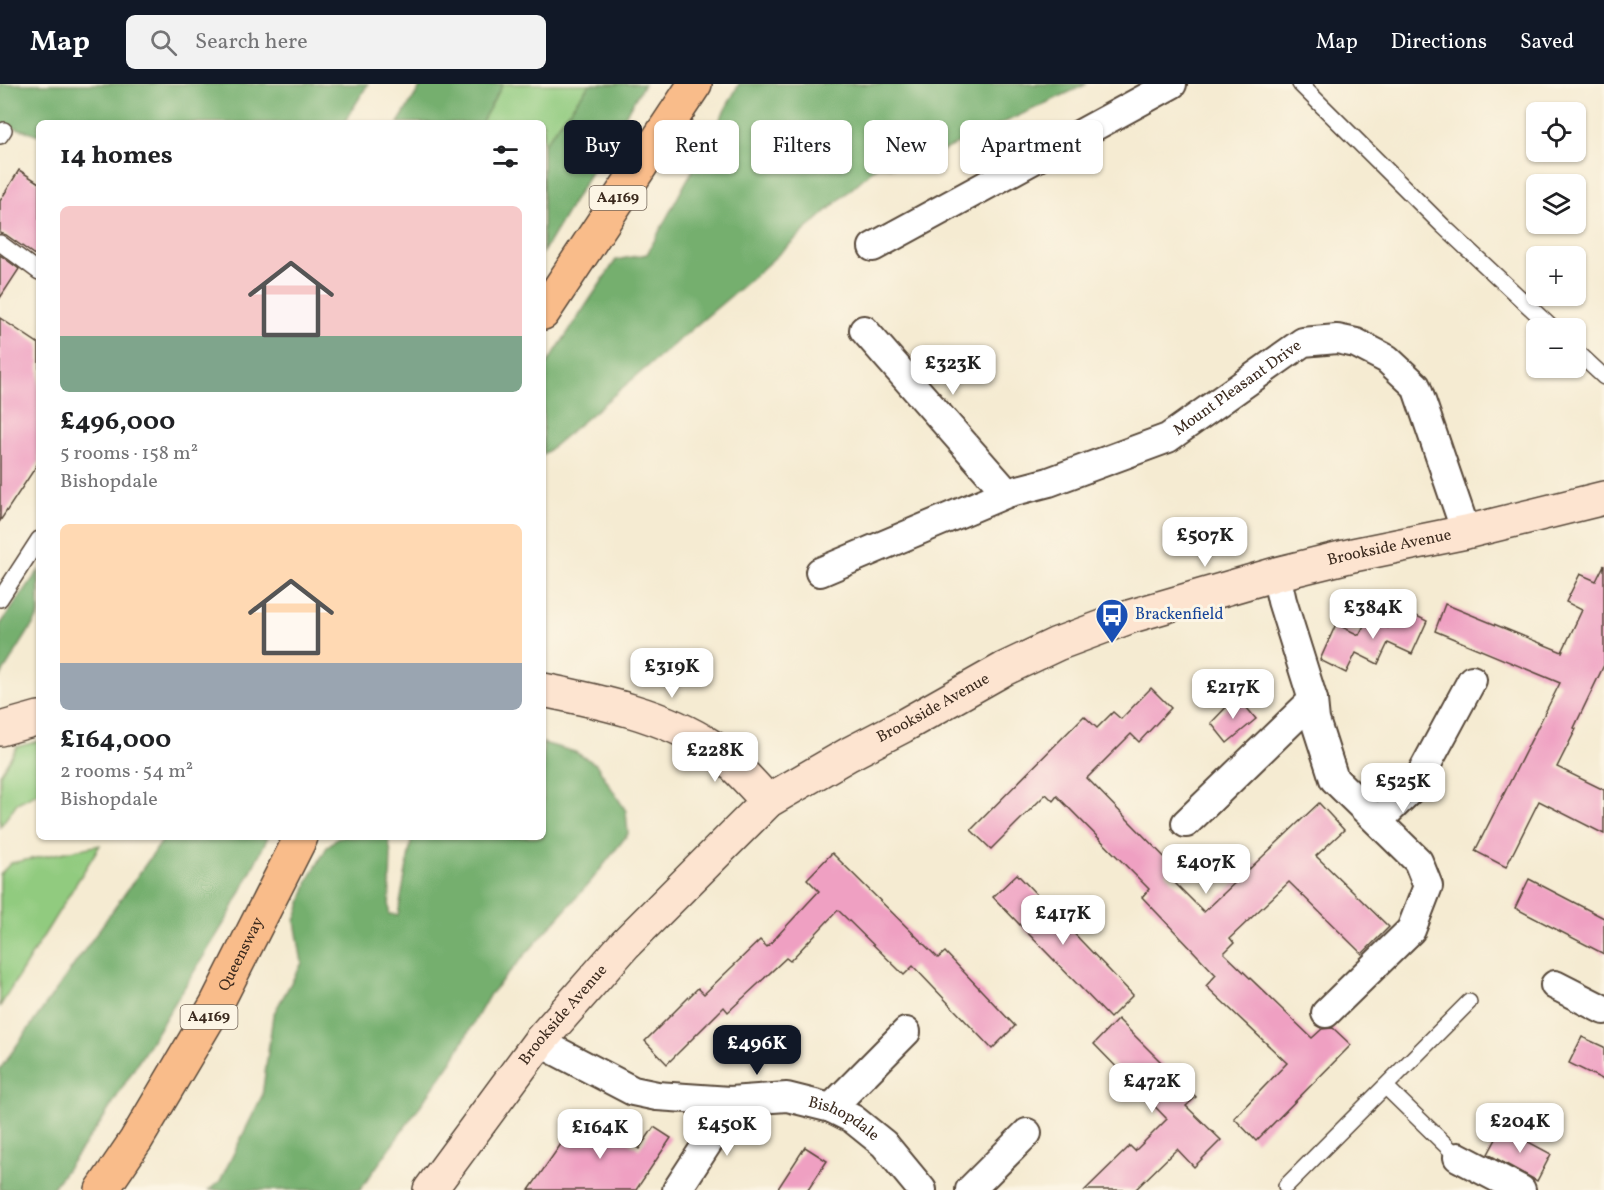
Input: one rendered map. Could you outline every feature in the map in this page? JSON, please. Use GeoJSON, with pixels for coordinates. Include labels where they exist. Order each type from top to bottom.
{"type":"FeatureCollection","features":[{"type":"Feature","properties":{"kind":"main road","name":"A4169"},"geometry":{"type":"LineString","coordinates":[[546,308],[695,84]]}},
{"type":"Feature","properties":{"kind":"main road","name":"Queensway"},"geometry":{"type":"LineString","coordinates":[[102,1190],[136,1140],[216,1005],[299,840]]}},
{"type":"Feature","properties":{"kind":"street"},"geometry":{"type":"LineString","coordinates":[[873,247],[1172,84]]}},
{"type":"Feature","properties":{"kind":"street"},"geometry":{"type":"LineString","coordinates":[[864,330],[1007,493]]}},
{"type":"Feature","properties":{"kind":"street","name":"Mount Pleasant Drive"},"geometry":{"type":"LineString","coordinates":[[820,572],[1007,493],[1049,482],[1168,438],[1303,342],[1337,339],[1356,343],[1388,359],[1416,386],[1466,532]]}},
{"type":"Feature","properties":{"kind":"street","name":"Brookside Avenue"},"geometry":{"type":"LineString","coordinates":[[430,1190],[539,1041],[625,944],[768,801],[1004,669],[1057,644],[1132,616],[1276,574],[1353,555],[1466,532],[1604,498]]}},
{"type":"Feature","properties":{"kind":"street"},"geometry":{"type":"LineString","coordinates":[[1276,574],[1282,601],[1313,699],[1315,720],[1334,779],[1418,861],[1428,886],[1411,930],[1326,1013]]}},
{"type":"Feature","properties":{"kind":"street"},"geometry":{"type":"LineString","coordinates":[[1378,821],[1416,784],[1472,680]]}},
{"type":"Feature","properties":{"kind":"street"},"geometry":{"type":"LineString","coordinates":[[546,691],[624,710],[689,732],[729,760],[768,801]]}},
{"type":"Feature","properties":{"kind":"street"},"geometry":{"type":"LineString","coordinates":[[1186,823],[1313,699]]}},
{"type":"Feature","properties":{"kind":"street"},"geometry":{"type":"LineString","coordinates":[[0,729],[36,719]]}},
{"type":"Feature","properties":{"kind":"street"},"geometry":{"type":"LineString","coordinates":[[1555,985],[1604,1010]]}},
{"type":"Feature","properties":{"kind":"street"},"geometry":{"type":"LineString","coordinates":[[831,1108],[906,1032]]}},
{"type":"Feature","properties":{"kind":"street","name":"Bishopdale"},"geometry":{"type":"LineString","coordinates":[[539,1041],[633,1091],[657,1096],[730,1101],[787,1097],[831,1108],[853,1119],[884,1144],[922,1190]]}},
{"type":"Feature","properties":{"kind":"street"},"geometry":{"type":"LineString","coordinates":[[677,1190],[722,1121],[730,1101]]}},
{"type":"Feature","properties":{"kind":"street"},"geometry":{"type":"LineString","coordinates":[[970,1190],[1028,1133]]}},
{"type":"Feature","properties":{"kind":"street"},"geometry":{"type":"LineString","coordinates":[[1458,1157],[1521,1190]]}},
{"type":"Feature","properties":{"kind":"lane"},"geometry":{"type":"LineString","coordinates":[[1300,84],[1443,226],[1541,318]]}},
{"type":"Feature","properties":{"kind":"lane"},"geometry":{"type":"LineString","coordinates":[[0,243],[36,270]]}},
{"type":"Feature","properties":{"kind":"lane"},"geometry":{"type":"LineString","coordinates":[[1586,360],[1604,377]]}},
{"type":"Feature","properties":{"kind":"lane"},"geometry":{"type":"LineString","coordinates":[[0,598],[36,544]]}},
{"type":"Feature","properties":{"kind":"lane"},"geometry":{"type":"LineString","coordinates":[[1286,1186],[1469,1002]]}},
{"type":"Feature","properties":{"kind":"lane"},"geometry":{"type":"LineString","coordinates":[[1386,1086],[1458,1157]]}},
{"type":"Feature","properties":{"kind":"green space"},"geometry":{"type":"Polygon","coordinates":[[[0,84],[368,84],[346,120],[36,120],[36,134],[0,123],[0,84]]]}},
{"type":"Feature","properties":{"kind":"green space"},"geometry":{"type":"Polygon","coordinates":[[[422,84],[503,84],[483,120],[400,120],[422,84]]]}},
{"type":"Feature","properties":{"kind":"green space"},"geometry":{"type":"Polygon","coordinates":[[[503,84],[590,84],[546,141],[546,120],[483,120],[503,84]]]}},
{"type":"Feature","properties":{"kind":"green space"},"geometry":{"type":"Polygon","coordinates":[[[590,84],[644,84],[622,120],[564,120],[564,174],[590,174],[546,247],[546,141],[590,84]]]}},
{"type":"Feature","properties":{"kind":"green space"},"geometry":{"type":"Polygon","coordinates":[[[739,84],[1087,84],[1009,120],[960,120],[960,143],[948,148],[948,120],[864,120],[864,174],[868,174],[751,279],[546,452],[546,365],[616,260],[647,254],[690,174],[739,174],[739,120],[720,120],[739,84]]]}},
{"type":"Feature","properties":{"kind":"green space"},"geometry":{"type":"Polygon","coordinates":[[[36,574],[36,620],[0,677],[0,625],[36,574]]]}},
{"type":"Feature","properties":{"kind":"green space"},"geometry":{"type":"Polygon","coordinates":[[[36,742],[36,794],[17,803],[0,827],[0,774],[17,747],[36,742]]]}},
{"type":"Feature","properties":{"kind":"green space"},"geometry":{"type":"Polygon","coordinates":[[[546,744],[575,752],[596,764],[626,811],[628,834],[591,881],[490,994],[452,1061],[360,1190],[209,1190],[220,1181],[262,1096],[273,1015],[302,963],[295,921],[308,881],[327,847],[335,840],[389,840],[391,854],[389,914],[398,915],[411,840],[546,840],[546,744]]]}},
{"type":"Feature","properties":{"kind":"green space"},"geometry":{"type":"Polygon","coordinates":[[[163,840],[266,840],[228,917],[101,1122],[51,1190],[0,1190],[0,1069],[163,840]]]}},
{"type":"Feature","properties":{"kind":"green space"},"geometry":{"type":"Polygon","coordinates":[[[100,845],[0,1006],[0,874],[11,863],[100,845]]]}},
{"type":"Feature","properties":{"kind":"building"},"geometry":{"type":"Polygon","coordinates":[[[19,170],[36,181],[36,256],[0,233],[0,201],[19,170]]]}},
{"type":"Feature","properties":{"kind":"building"},"geometry":{"type":"Polygon","coordinates":[[[0,255],[19,269],[0,298],[0,255]]]}},
{"type":"Feature","properties":{"kind":"building"},"geometry":{"type":"Polygon","coordinates":[[[0,318],[36,342],[36,467],[0,521],[0,318]]]}},
{"type":"Feature","properties":{"kind":"building"},"geometry":{"type":"Polygon","coordinates":[[[1604,565],[1604,665],[1557,767],[1604,790],[1604,834],[1539,801],[1506,867],[1475,851],[1560,683],[1435,631],[1445,604],[1562,652],[1582,610],[1566,602],[1580,574],[1596,581],[1604,565]]]}},
{"type":"Feature","properties":{"kind":"building"},"geometry":{"type":"Polygon","coordinates":[[[1398,607],[1427,621],[1412,654],[1388,643],[1378,664],[1356,653],[1346,673],[1320,660],[1336,624],[1359,635],[1368,618],[1388,628],[1398,607]]]}},
{"type":"Feature","properties":{"kind":"building"},"geometry":{"type":"Polygon","coordinates":[[[1151,688],[1171,708],[1139,742],[1131,734],[1087,778],[1173,866],[1165,873],[1204,912],[1319,803],[1344,830],[1316,856],[1389,927],[1362,954],[1289,882],[1230,938],[1234,943],[1224,953],[1312,1038],[1322,1029],[1333,1028],[1351,1045],[1256,1141],[1234,1118],[1287,1063],[1206,986],[1216,975],[1142,897],[1149,889],[1057,796],[1053,801],[1046,794],[991,849],[971,830],[1084,716],[1097,728],[1113,712],[1121,719],[1151,688]]]}},
{"type":"Feature","properties":{"kind":"building"},"geometry":{"type":"Polygon","coordinates":[[[1237,696],[1256,719],[1227,743],[1211,723],[1237,696]]]}},
{"type":"Feature","properties":{"kind":"building"},"geometry":{"type":"Polygon","coordinates":[[[832,853],[938,958],[945,952],[1015,1026],[992,1049],[913,966],[904,975],[838,910],[790,961],[786,958],[728,1012],[724,1007],[667,1064],[645,1041],[698,988],[704,994],[760,940],[767,947],[819,891],[807,879],[832,853]]]}},
{"type":"Feature","properties":{"kind":"building"},"geometry":{"type":"Polygon","coordinates":[[[1017,874],[1133,995],[1110,1018],[993,897],[1017,874]]]}},
{"type":"Feature","properties":{"kind":"building"},"geometry":{"type":"Polygon","coordinates":[[[1529,879],[1604,918],[1604,954],[1515,908],[1529,879]]]}},
{"type":"Feature","properties":{"kind":"building"},"geometry":{"type":"Polygon","coordinates":[[[1118,1019],[1196,1097],[1186,1106],[1221,1140],[1194,1167],[1177,1149],[1135,1190],[1085,1190],[1130,1146],[1135,1151],[1167,1119],[1094,1044],[1118,1019]]]}},
{"type":"Feature","properties":{"kind":"building"},"geometry":{"type":"Polygon","coordinates":[[[1582,1037],[1604,1047],[1604,1080],[1569,1063],[1582,1037]]]}},
{"type":"Feature","properties":{"kind":"building"},"geometry":{"type":"Polygon","coordinates":[[[584,1111],[639,1149],[654,1127],[671,1138],[636,1190],[529,1190],[584,1111]]]}},
{"type":"Feature","properties":{"kind":"building"},"geometry":{"type":"Polygon","coordinates":[[[1502,1128],[1551,1154],[1537,1181],[1488,1154],[1502,1128]]]}},
{"type":"Feature","properties":{"kind":"building"},"geometry":{"type":"Polygon","coordinates":[[[805,1147],[827,1161],[808,1190],[777,1190],[805,1147]]]}},
{"type":"Feature","properties":{"kind":"place","name":"Brackenfield"},"geometry":{"type":"Point","coordinates":[1112,644]}}]}
